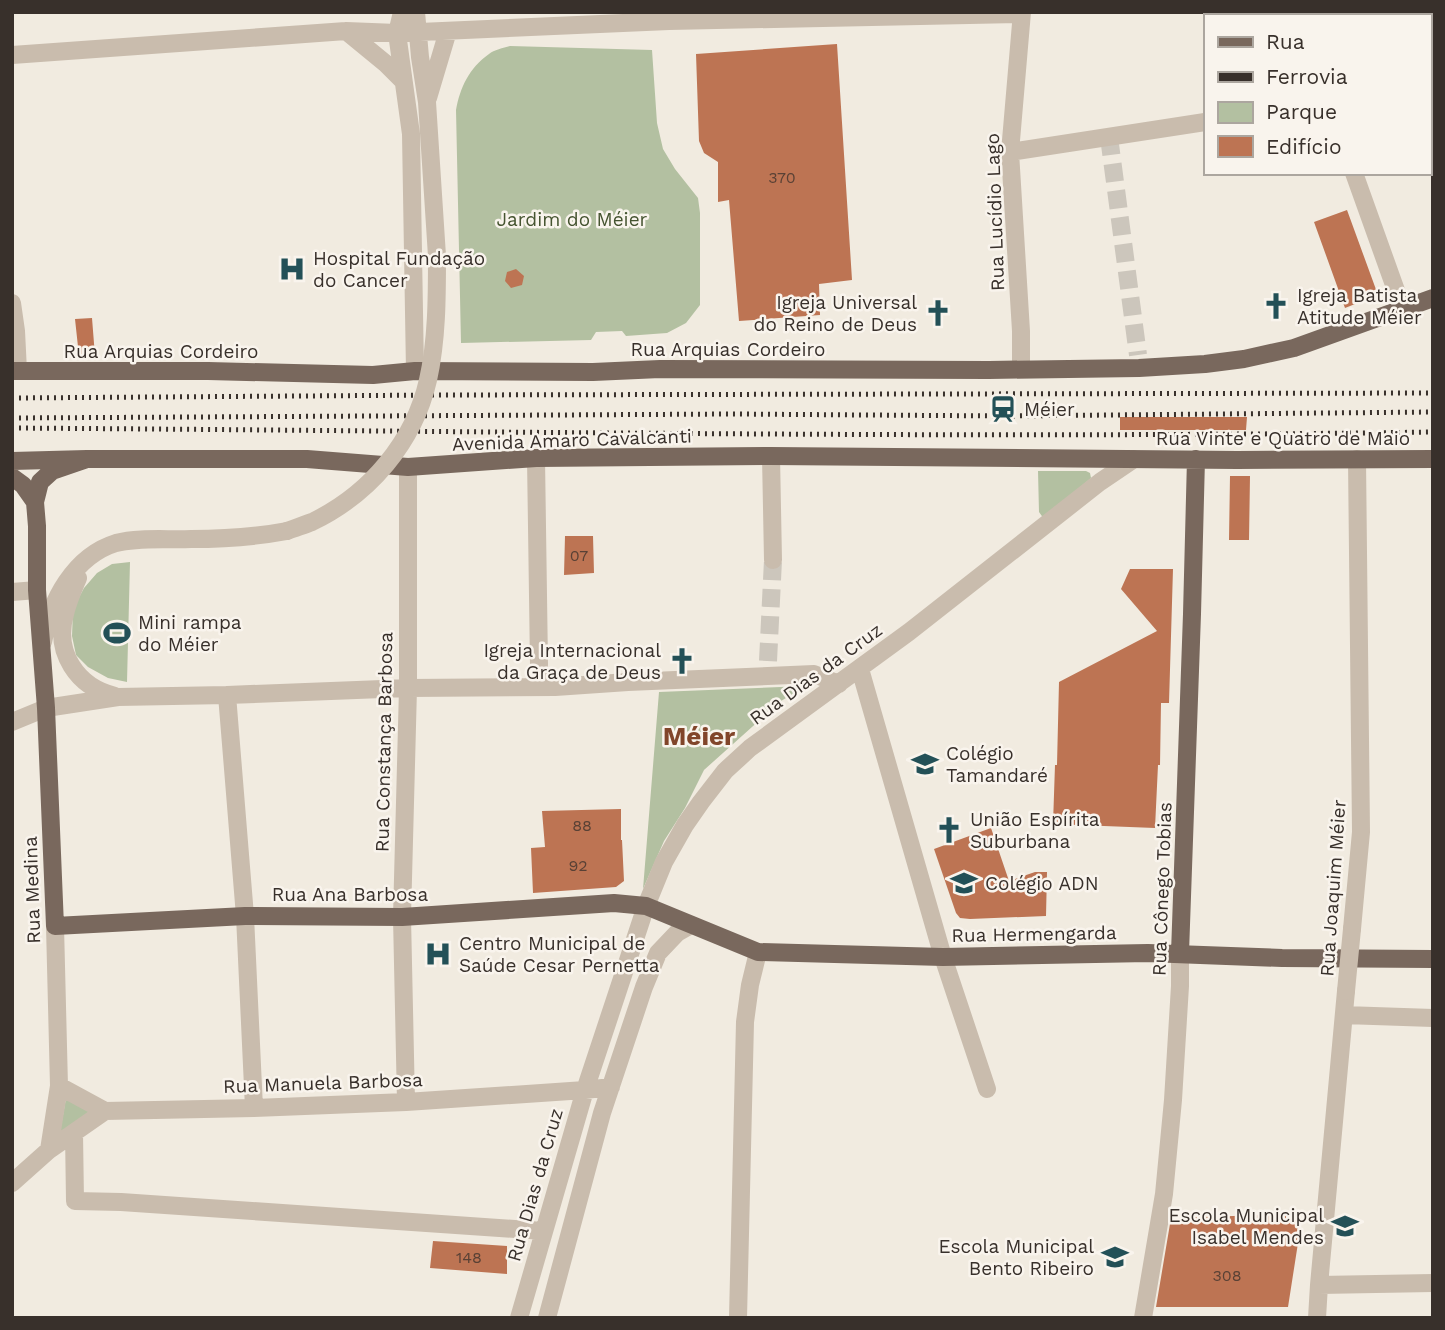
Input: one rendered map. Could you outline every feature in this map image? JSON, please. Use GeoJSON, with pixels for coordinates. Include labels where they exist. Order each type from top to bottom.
{"type":"FeatureCollection","features":[{"type":"Feature","properties":{"kind":"main road","name":"Rua Arquias Cordeiro"},"geometry":{"type":"LineString","coordinates":[[15,371],[208,371],[373,375],[415,372],[593,372],[660,369],[989,370],[1205,365],[1294,348],[1433,298]]}},
{"type":"Feature","properties":{"kind":"main road","name":"Avenida Amaro Cavalcanti"},"geometry":{"type":"LineString","coordinates":[[12,461],[87,458],[307,459],[408,467],[537,458],[771,456],[1134,459]]}},
{"type":"Feature","properties":{"kind":"main road"},"geometry":{"type":"LineString","coordinates":[[34,502],[40,482],[52,471],[87,458]]}},
{"type":"Feature","properties":{"kind":"main road","name":"Rua Vinte e Quatro de Maio"},"geometry":{"type":"LineString","coordinates":[[1134,459],[1433,459]]}},
{"type":"Feature","properties":{"kind":"main road","name":"Rua Cônego Tobias"},"geometry":{"type":"LineString","coordinates":[[1180,953],[1196,459]]}},
{"type":"Feature","properties":{"kind":"main road"},"geometry":{"type":"LineString","coordinates":[[12,477],[23,485],[34,502]]}},
{"type":"Feature","properties":{"kind":"main road","name":"Rua Medina"},"geometry":{"type":"LineString","coordinates":[[34,502],[55,926]]}},
{"type":"Feature","properties":{"kind":"main road","name":"Rua Ana Barbosa"},"geometry":{"type":"LineString","coordinates":[[55,926],[245,916],[402,918],[614,903],[646,906]]}},
{"type":"Feature","properties":{"kind":"main road","name":"Rua Hermengarda"},"geometry":{"type":"LineString","coordinates":[[646,906],[758,952],[943,957],[1180,953],[1282,958],[1433,958]]}},
{"type":"Feature","properties":{"kind":"street"},"geometry":{"type":"LineString","coordinates":[[402,12],[397,33],[411,134],[415,372]]}},
{"type":"Feature","properties":{"kind":"street"},"geometry":{"type":"LineString","coordinates":[[42,652],[53,604],[64,585],[87,558],[104,548],[133,540],[253,537],[287,531],[312,522],[345,502],[366,485],[393,457],[411,427],[423,400],[431,365],[437,290],[427,102],[416,12]]}},
{"type":"Feature","properties":{"kind":"street"},"geometry":{"type":"LineString","coordinates":[[12,55],[346,32],[397,33],[668,21],[1022,13]]}},
{"type":"Feature","properties":{"kind":"street","name":"Rua Lucídio Lago"},"geometry":{"type":"LineString","coordinates":[[1021,369],[1010,152],[1022,13]]}},
{"type":"Feature","properties":{"kind":"street"},"geometry":{"type":"LineString","coordinates":[[427,102],[448,31]]}},
{"type":"Feature","properties":{"kind":"street"},"geometry":{"type":"LineString","coordinates":[[346,32],[403,81]]}},
{"type":"Feature","properties":{"kind":"street"},"geometry":{"type":"LineString","coordinates":[[397,33],[420,57]]}},
{"type":"Feature","properties":{"kind":"street"},"geometry":{"type":"LineString","coordinates":[[1010,152],[1204,122]]}},
{"type":"Feature","properties":{"kind":"street"},"geometry":{"type":"LineString","coordinates":[[1355,175],[1403,310]]}},
{"type":"Feature","properties":{"kind":"street"},"geometry":{"type":"LineString","coordinates":[[12,303],[16,331],[15,371]]}},
{"type":"Feature","properties":{"kind":"street"},"geometry":{"type":"LineString","coordinates":[[771,456],[773,561]]}},
{"type":"Feature","properties":{"kind":"street"},"geometry":{"type":"LineString","coordinates":[[537,458],[538,687]]}},
{"type":"Feature","properties":{"kind":"street","name":"Rua Dias da Cruz"},"geometry":{"type":"LineString","coordinates":[[519,1318],[585,1090],[646,906],[664,862],[701,802],[725,771],[750,748],[860,669],[1100,482],[1134,459]]}},
{"type":"Feature","properties":{"kind":"street","name":"Rua Joaquim Méier"},"geometry":{"type":"LineString","coordinates":[[1317,1318],[1362,832],[1357,459]]}},
{"type":"Feature","properties":{"kind":"street","name":"Rua Constança Barbosa"},"geometry":{"type":"LineString","coordinates":[[406,1102],[402,918],[408,688],[408,467]]}},
{"type":"Feature","properties":{"kind":"street"},"geometry":{"type":"LineString","coordinates":[[83,563],[64,615],[63,646],[73,670],[83,681],[95,689],[118,696]]}},
{"type":"Feature","properties":{"kind":"street"},"geometry":{"type":"LineString","coordinates":[[12,592],[37,590]]}},
{"type":"Feature","properties":{"kind":"street"},"geometry":{"type":"LineString","coordinates":[[12,722],[46,708],[118,696],[538,687],[768,668],[814,674],[839,684]]}},
{"type":"Feature","properties":{"kind":"street"},"geometry":{"type":"LineString","coordinates":[[860,669],[943,957],[987,1089]]}},
{"type":"Feature","properties":{"kind":"street"},"geometry":{"type":"LineString","coordinates":[[227,695],[245,916],[254,1108]]}},
{"type":"Feature","properties":{"kind":"street"},"geometry":{"type":"LineString","coordinates":[[547,1318],[602,1113],[644,987],[658,953],[677,933],[691,925]]}},
{"type":"Feature","properties":{"kind":"street","name":"Rua Medina"},"geometry":{"type":"LineString","coordinates":[[49,1150],[59,1086],[55,926]]}},
{"type":"Feature","properties":{"kind":"street"},"geometry":{"type":"LineString","coordinates":[[738,1318],[745,1022],[758,952]]}},
{"type":"Feature","properties":{"kind":"street","name":"Rua Cônego Tobias"},"geometry":{"type":"LineString","coordinates":[[1143,1318],[1164,1194],[1173,1100],[1180,953]]}},
{"type":"Feature","properties":{"kind":"street"},"geometry":{"type":"LineString","coordinates":[[1344,1015],[1433,1018]]}},
{"type":"Feature","properties":{"kind":"street"},"geometry":{"type":"LineString","coordinates":[[12,1183],[49,1150],[105,1111],[59,1086]]}},
{"type":"Feature","properties":{"kind":"street","name":"Rua Manuela Barbosa"},"geometry":{"type":"LineString","coordinates":[[105,1111],[406,1102],[611,1087]]}},
{"type":"Feature","properties":{"kind":"street"},"geometry":{"type":"LineString","coordinates":[[75,1133],[75,1201],[543,1231]]}},
{"type":"Feature","properties":{"kind":"street"},"geometry":{"type":"LineString","coordinates":[[1319,1285],[1433,1283]]}},
{"type":"Feature","properties":{"kind":"green space","name":"Jardim do Méier"},"geometry":{"type":"Polygon","coordinates":[[[510,46],[652,50],[657,123],[663,149],[698,198],[700,213],[700,305],[686,323],[667,333],[626,336],[622,331],[596,332],[591,340],[461,343],[456,110],[463,86],[476,66],[491,53],[510,46]]]}},
{"type":"Feature","properties":{"kind":"green space"},"geometry":{"type":"Polygon","coordinates":[[[1038,471],[1086,471],[1091,478],[1044,519],[1039,512],[1038,471]]]}},
{"type":"Feature","properties":{"kind":"green space"},"geometry":{"type":"Polygon","coordinates":[[[130,562],[127,682],[108,678],[88,667],[76,655],[72,636],[73,609],[84,588],[97,573],[112,564],[130,562]]]}},
{"type":"Feature","properties":{"kind":"green space"},"geometry":{"type":"Polygon","coordinates":[[[806,686],[781,701],[704,770],[664,841],[643,889],[659,692],[806,686]]]}},
{"type":"Feature","properties":{"kind":"green space"},"geometry":{"type":"Polygon","coordinates":[[[66,1098],[92,1112],[59,1138],[66,1098]]]}},
{"type":"Feature","properties":{"kind":"building"},"geometry":{"type":"Polygon","coordinates":[[[837,44],[852,280],[819,284],[820,315],[739,321],[729,200],[718,202],[718,162],[704,153],[699,141],[696,54],[837,44]]]}},
{"type":"Feature","properties":{"kind":"building"},"geometry":{"type":"Polygon","coordinates":[[[1347,210],[1378,295],[1345,308],[1314,222],[1347,210]]]}},
{"type":"Feature","properties":{"kind":"building"},"geometry":{"type":"Polygon","coordinates":[[[516,269],[524,276],[522,285],[511,288],[505,281],[507,272],[516,269]]]}},
{"type":"Feature","properties":{"kind":"building"},"geometry":{"type":"Polygon","coordinates":[[[92,318],[95,356],[79,356],[75,319],[92,318]]]}},
{"type":"Feature","properties":{"kind":"building"},"geometry":{"type":"Polygon","coordinates":[[[1120,417],[1247,417],[1246,430],[1120,430],[1120,417]]]}},
{"type":"Feature","properties":{"kind":"building"},"geometry":{"type":"Polygon","coordinates":[[[1230,476],[1250,476],[1249,540],[1229,540],[1230,476]]]}},
{"type":"Feature","properties":{"kind":"building"},"geometry":{"type":"Polygon","coordinates":[[[565,536],[593,536],[594,573],[564,575],[565,536]]]}},
{"type":"Feature","properties":{"kind":"building"},"geometry":{"type":"Polygon","coordinates":[[[1130,569],[1173,569],[1169,703],[1161,703],[1155,828],[1053,824],[1059,682],[1157,631],[1121,589],[1130,569]]]}},
{"type":"Feature","properties":{"kind":"building"},"geometry":{"type":"Polygon","coordinates":[[[621,809],[624,881],[616,887],[533,893],[531,848],[545,847],[542,811],[621,809]]]}},
{"type":"Feature","properties":{"kind":"building"},"geometry":{"type":"Polygon","coordinates":[[[991,828],[1009,881],[1035,872],[1047,872],[1046,916],[970,919],[960,918],[956,913],[934,849],[991,828]]]}},
{"type":"Feature","properties":{"kind":"building"},"geometry":{"type":"Polygon","coordinates":[[[1300,1214],[1288,1307],[1156,1307],[1171,1218],[1300,1214]]]}},
{"type":"Feature","properties":{"kind":"building"},"geometry":{"type":"Polygon","coordinates":[[[433,1241],[507,1246],[507,1274],[430,1268],[433,1241]]]}},
{"type":"Feature","properties":{"kind":"tunnel"},"geometry":{"type":"LineString","coordinates":[[1109,137],[1138,355]]}},
{"type":"Feature","properties":{"kind":"tunnel"},"geometry":{"type":"LineString","coordinates":[[768,661],[773,560]]}},
{"type":"Feature","properties":{"kind":"railway"},"geometry":{"type":"LineString","coordinates":[[12,398],[1433,393]]}},
{"type":"Feature","properties":{"kind":"railway"},"geometry":{"type":"LineString","coordinates":[[12,418],[733,414],[1004,416],[1433,412]]}},
{"type":"Feature","properties":{"kind":"railway"},"geometry":{"type":"LineString","coordinates":[[12,428],[900,435],[1433,432]]}},
{"type":"Feature","properties":{"kind":"place","name":"Hospital Fundação do Cancer"},"geometry":{"type":"Point","coordinates":[292,269]}},
{"type":"Feature","properties":{"kind":"place","name":"Igreja Batista Atitude Méier"},"geometry":{"type":"Point","coordinates":[1276,306]}},
{"type":"Feature","properties":{"kind":"place","name":"Igreja Universal do Reino de Deus"},"geometry":{"type":"Point","coordinates":[938,313]}},
{"type":"Feature","properties":{"kind":"place","name":"Méier"},"geometry":{"type":"Point","coordinates":[1003,409]}},
{"type":"Feature","properties":{"kind":"place","name":"Mini rampa do Méier"},"geometry":{"type":"Point","coordinates":[117,633]}},
{"type":"Feature","properties":{"kind":"place","name":"Igreja Internacional da Graça de Deus"},"geometry":{"type":"Point","coordinates":[682,661]}},
{"type":"Feature","properties":{"kind":"place","name":"Colégio Tamandaré"},"geometry":{"type":"Point","coordinates":[925,764]}},
{"type":"Feature","properties":{"kind":"place","name":"União Espírita Suburbana"},"geometry":{"type":"Point","coordinates":[949,830]}},
{"type":"Feature","properties":{"kind":"place","name":"Colégio ADN"},"geometry":{"type":"Point","coordinates":[964,883]}},
{"type":"Feature","properties":{"kind":"place","name":"Centro Municipal de Saúde Cesar Pernetta"},"geometry":{"type":"Point","coordinates":[438,954]}},
{"type":"Feature","properties":{"kind":"place","name":"Escola Municipal Isabel Mendes"},"geometry":{"type":"Point","coordinates":[1345,1226]}},
{"type":"Feature","properties":{"kind":"place","name":"Escola Municipal Bento Ribeiro"},"geometry":{"type":"Point","coordinates":[1115,1257]}},
{"type":"Feature","properties":{"kind":"district","name":"Méier"},"geometry":{"type":"Point","coordinates":[699,736]}}]}
